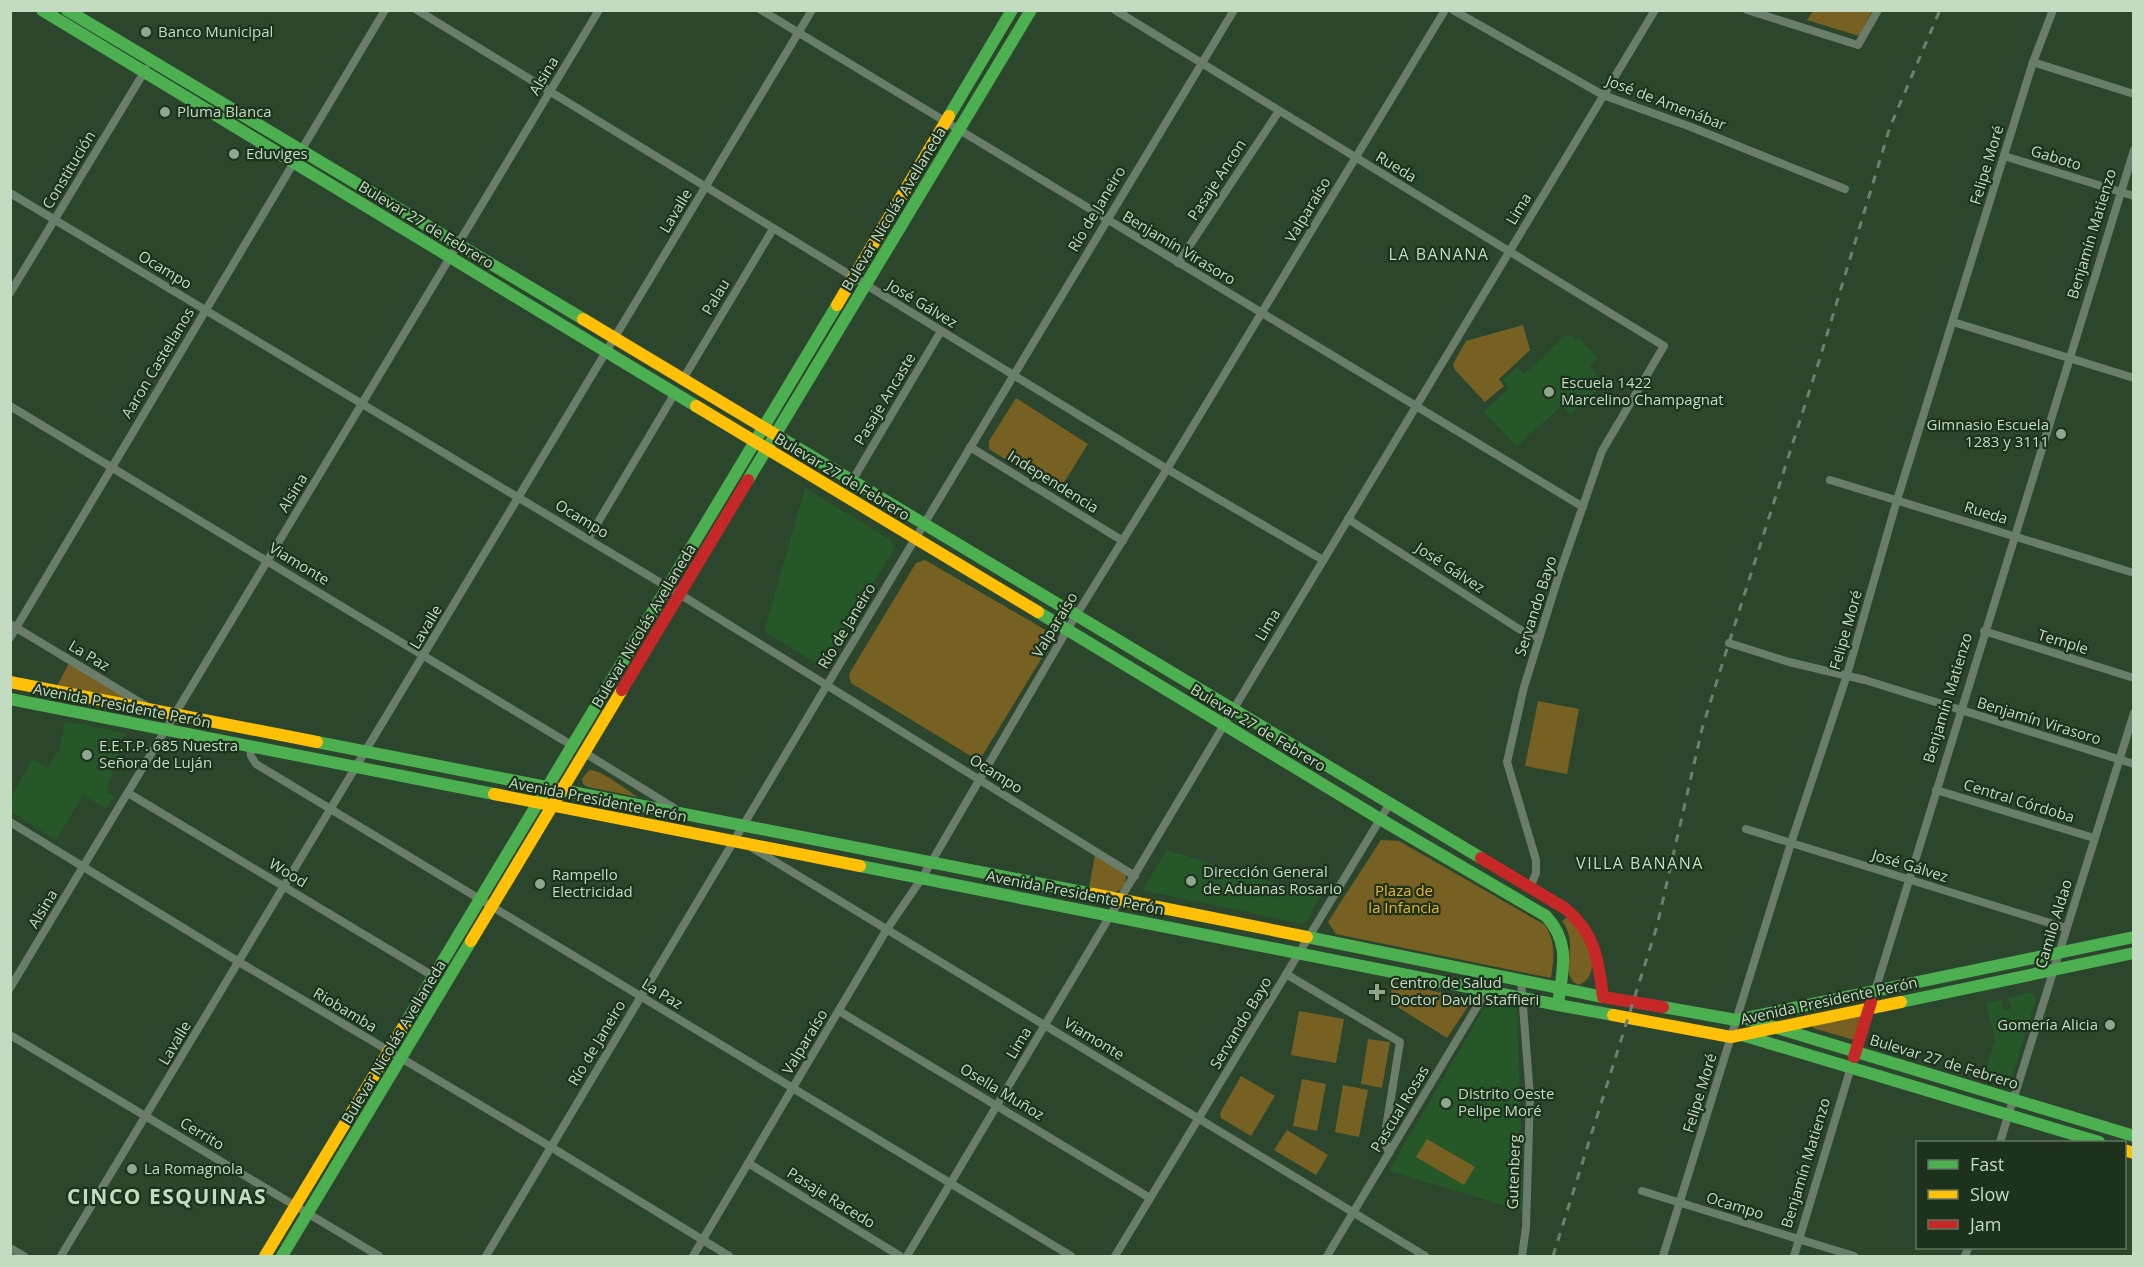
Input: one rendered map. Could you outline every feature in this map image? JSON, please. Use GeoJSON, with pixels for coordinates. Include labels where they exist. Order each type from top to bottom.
{"type":"FeatureCollection","features":[{"type":"Feature","properties":{"kind":"main road","name":"Bulevar 27 de Febrero"},"geometry":{"type":"LineString","coordinates":[[42,10],[301,150],[1530,888],[1580,920],[1592,937],[1603,997]]}},
{"type":"Feature","properties":{"kind":"main road","name":"Bulevar 27 de Febrero"},"geometry":{"type":"LineString","coordinates":[[67,10],[294,163],[1380,819],[1546,916],[1556,925],[1562,937],[1564,952],[1558,1005]]}},
{"type":"Feature","properties":{"kind":"main road","name":"Bulevar Nicolás Avellaneda"},"geometry":{"type":"LineString","coordinates":[[265,1257],[764,428],[1012,10]]}},
{"type":"Feature","properties":{"kind":"main road","name":"Bulevar Nicolás Avellaneda"},"geometry":{"type":"LineString","coordinates":[[282,1257],[1031,10]]}},
{"type":"Feature","properties":{"kind":"main road","name":"Avenida Presidente Perón"},"geometry":{"type":"LineString","coordinates":[[10,682],[932,861],[1603,997],[1740,1019],[2133,937]]}},
{"type":"Feature","properties":{"kind":"main road","name":"Avenida Presidente Perón"},"geometry":{"type":"LineString","coordinates":[[10,699],[1112,915],[1486,992],[1736,1036],[2133,953]]}},
{"type":"Feature","properties":{"kind":"main road","name":"Benjamín Matienzo"},"geometry":{"type":"LineString","coordinates":[[1851,1067],[1875,992]]}},
{"type":"Feature","properties":{"kind":"main road","name":"Bulevar 27 de Febrero"},"geometry":{"type":"LineString","coordinates":[[1740,1019],[1856,1051],[2133,1136]]}},
{"type":"Feature","properties":{"kind":"main road","name":"Bulevar 27 de Febrero"},"geometry":{"type":"LineString","coordinates":[[1736,1036],[1851,1067],[2093,1141]]}},
{"type":"Feature","properties":{"kind":"street","name":"Aaron Castellanos"},"geometry":{"type":"LineString","coordinates":[[10,638],[14,626],[386,10]]}},
{"type":"Feature","properties":{"kind":"street","name":"José Gálvez"},"geometry":{"type":"LineString","coordinates":[[417,10],[1167,469],[1323,560]]}},
{"type":"Feature","properties":{"kind":"street","name":"Alsina"},"geometry":{"type":"LineString","coordinates":[[10,988],[599,10]]}},
{"type":"Feature","properties":{"kind":"street","name":"Benjamín Virasoro"},"geometry":{"type":"LineString","coordinates":[[761,10],[1583,507]]}},
{"type":"Feature","properties":{"kind":"street","name":"Lavalle"},"geometry":{"type":"LineString","coordinates":[[62,1257],[812,10]]}},
{"type":"Feature","properties":{"kind":"street","name":"Rueda"},"geometry":{"type":"LineString","coordinates":[[1114,10],[1664,346]]}},
{"type":"Feature","properties":{"kind":"street","name":"Río de Janeiro"},"geometry":{"type":"LineString","coordinates":[[486,1257],[742,825],[1234,10]]}},
{"type":"Feature","properties":{"kind":"street","name":"Valparaíso"},"geometry":{"type":"LineString","coordinates":[[693,1257],[887,929],[922,878],[1067,630],[1445,10]]}},
{"type":"Feature","properties":{"kind":"street","name":"José de Amenábar"},"geometry":{"type":"LineString","coordinates":[[1453,10],[1603,95],[1691,127],[1845,189]]}},
{"type":"Feature","properties":{"kind":"street","name":"Lima"},"geometry":{"type":"LineString","coordinates":[[907,1257],[1233,709],[1655,10]]}},
{"type":"Feature","properties":{"kind":"street"},"geometry":{"type":"LineString","coordinates":[[1751,11],[1858,45],[1878,10]]}},
{"type":"Feature","properties":{"kind":"street","name":"Felipe Moré"},"geometry":{"type":"LineString","coordinates":[[1664,1257],[1736,1036],[1791,843],[1847,675],[1897,500],[2033,62],[2053,10]]}},
{"type":"Feature","properties":{"kind":"street"},"geometry":{"type":"LineString","coordinates":[[2033,62],[2133,94]]}},
{"type":"Feature","properties":{"kind":"street","name":"Constitución"},"geometry":{"type":"LineString","coordinates":[[10,293],[147,66]]}},
{"type":"Feature","properties":{"kind":"street","name":"Pasaje Ancon"},"geometry":{"type":"LineString","coordinates":[[1178,263],[1279,111]]}},
{"type":"Feature","properties":{"kind":"street","name":"Benjamín Matienzo"},"geometry":{"type":"LineString","coordinates":[[1875,992],[2133,150]]}},
{"type":"Feature","properties":{"kind":"street","name":"Gaboto"},"geometry":{"type":"LineString","coordinates":[[2004,156],[2133,196]]}},
{"type":"Feature","properties":{"kind":"street","name":"Ocampo"},"geometry":{"type":"LineString","coordinates":[[10,193],[668,587],[1135,876]]}},
{"type":"Feature","properties":{"kind":"street","name":"Palau"},"geometry":{"type":"LineString","coordinates":[[683,380],[773,229]]}},
{"type":"Feature","properties":{"kind":"street"},"geometry":{"type":"LineString","coordinates":[[1953,322],[2133,378]]}},
{"type":"Feature","properties":{"kind":"street","name":"Pasaje Ancaste"},"geometry":{"type":"LineString","coordinates":[[852,481],[940,331]]}},
{"type":"Feature","properties":{"kind":"street","name":"Servando Bayo"},"geometry":{"type":"LineString","coordinates":[[1530,888],[1536,873],[1536,860],[1508,762],[1524,687],[1538,638],[1602,451],[1664,346]]}},
{"type":"Feature","properties":{"kind":"street"},"geometry":{"type":"LineString","coordinates":[[588,539],[675,393]]}},
{"type":"Feature","properties":{"kind":"street","name":"Viamonte"},"geometry":{"type":"LineString","coordinates":[[10,406],[573,746]]}},
{"type":"Feature","properties":{"kind":"street","name":"Independencia"},"geometry":{"type":"LineString","coordinates":[[970,447],[1123,541]]}},
{"type":"Feature","properties":{"kind":"street","name":"Rueda"},"geometry":{"type":"LineString","coordinates":[[1830,480],[2133,573]]}},
{"type":"Feature","properties":{"kind":"street","name":"José Gálvez"},"geometry":{"type":"LineString","coordinates":[[1348,519],[1519,629],[1538,638]]}},
{"type":"Feature","properties":{"kind":"street","name":"La Paz"},"geometry":{"type":"LineString","coordinates":[[14,626],[154,711]]}},
{"type":"Feature","properties":{"kind":"street","name":"Temple"},"geometry":{"type":"LineString","coordinates":[[1984,631],[2133,678]]}},
{"type":"Feature","properties":{"kind":"street","name":"Benjamín Virasoro"},"geometry":{"type":"LineString","coordinates":[[1729,643],[1789,662],[1847,675],[2133,764]]}},
{"type":"Feature","properties":{"kind":"street","name":"Camilo Aldao"},"geometry":{"type":"LineString","coordinates":[[2001,1141],[2133,713]]}},
{"type":"Feature","properties":{"kind":"street","name":"La Paz"},"geometry":{"type":"LineString","coordinates":[[250,747],[251,756],[256,764],[1071,1257]]}},
{"type":"Feature","properties":{"kind":"street"},"geometry":{"type":"LineString","coordinates":[[585,753],[682,813]]}},
{"type":"Feature","properties":{"kind":"street","name":"Central Córdoba"},"geometry":{"type":"LineString","coordinates":[[1936,790],[2094,838]]}},
{"type":"Feature","properties":{"kind":"street","name":"Wood"},"geometry":{"type":"LineString","coordinates":[[128,793],[434,976]]}},
{"type":"Feature","properties":{"kind":"street","name":"Servando Bayo"},"geometry":{"type":"LineString","coordinates":[[1115,1257],[1390,803]]}},
{"type":"Feature","properties":{"kind":"street","name":"Riobamba"},"geometry":{"type":"LineString","coordinates":[[10,822],[239,962],[551,1147],[729,1257]]}},
{"type":"Feature","properties":{"kind":"street","name":"José Gálvez"},"geometry":{"type":"LineString","coordinates":[[1746,829],[2066,928]]}},
{"type":"Feature","properties":{"kind":"street","name":"Viamonte"},"geometry":{"type":"LineString","coordinates":[[748,845],[1425,1257]]}},
{"type":"Feature","properties":{"kind":"street"},"geometry":{"type":"LineString","coordinates":[[1286,974],[1400,1042],[1384,1140],[1389,1153]]}},
{"type":"Feature","properties":{"kind":"street","name":"Pascual Rosas"},"geometry":{"type":"LineString","coordinates":[[1327,1257],[1496,975]]}},
{"type":"Feature","properties":{"kind":"street","name":"Gutenberg"},"geometry":{"type":"LineString","coordinates":[[1521,981],[1530,1096],[1526,1227],[1522,1257]]}},
{"type":"Feature","properties":{"kind":"street","name":"Osella Muñoz"},"geometry":{"type":"LineString","coordinates":[[839,1011],[1150,1198]]}},
{"type":"Feature","properties":{"kind":"street","name":"Cerrito"},"geometry":{"type":"LineString","coordinates":[[10,1035],[379,1257]]}},
{"type":"Feature","properties":{"kind":"street","name":"Benjamín Matienzo"},"geometry":{"type":"LineString","coordinates":[[1794,1257],[1851,1067]]}},
{"type":"Feature","properties":{"kind":"street","name":"Pasaje Racedo"},"geometry":{"type":"LineString","coordinates":[[748,1164],[900,1257]]}},
{"type":"Feature","properties":{"kind":"street","name":"Ocampo"},"geometry":{"type":"LineString","coordinates":[[1642,1191],[1854,1257]]}},
{"type":"Feature","properties":{"kind":"street"},"geometry":{"type":"LineString","coordinates":[[10,1248],[24,1257]]}},
{"type":"Feature","properties":{"kind":"shaded area","name":"Escuela 1422 Marcelino Champagnat"},"geometry":{"type":"Polygon","coordinates":[[[1566,335],[1573,336],[1577,340],[1579,338],[1598,359],[1590,367],[1603,384],[1570,415],[1561,406],[1517,447],[1484,412],[1509,388],[1502,380],[1517,367],[1524,374],[1566,335]]]}},
{"type":"Feature","properties":{"kind":"shaded area"},"geometry":{"type":"Polygon","coordinates":[[[805,488],[891,540],[894,549],[822,667],[764,631],[805,488]]]}},
{"type":"Feature","properties":{"kind":"shaded area"},"geometry":{"type":"Polygon","coordinates":[[[65,721],[125,733],[107,791],[114,796],[106,809],[83,795],[56,840],[11,812],[11,797],[33,759],[48,768],[56,753],[59,753],[65,721]]]}},
{"type":"Feature","properties":{"kind":"shaded area"},"geometry":{"type":"Polygon","coordinates":[[[1167,850],[1320,896],[1307,921],[1303,924],[1142,890],[1167,850]]]}},
{"type":"Feature","properties":{"kind":"shaded area"},"geometry":{"type":"Polygon","coordinates":[[[2031,992],[2036,999],[2012,1077],[2004,1081],[1984,1075],[1995,1039],[1986,1003],[2001,1000],[2003,1010],[2011,1009],[2008,998],[2031,992]]]}},
{"type":"Feature","properties":{"kind":"shaded area"},"geometry":{"type":"Polygon","coordinates":[[[1486,1005],[1517,1008],[1523,1211],[1389,1171],[1486,1005]]]}},
{"type":"Feature","properties":{"kind":"green space"},"geometry":{"type":"Polygon","coordinates":[[[1813,11],[1872,11],[1859,36],[1807,20],[1813,11]]]}},
{"type":"Feature","properties":{"kind":"green space"},"geometry":{"type":"Polygon","coordinates":[[[1523,325],[1530,350],[1499,379],[1504,386],[1485,402],[1455,370],[1453,364],[1466,341],[1523,325]]]}},
{"type":"Feature","properties":{"kind":"green space"},"geometry":{"type":"Polygon","coordinates":[[[1016,398],[1088,444],[1058,492],[989,449],[989,441],[1016,398]]]}},
{"type":"Feature","properties":{"kind":"green space"},"geometry":{"type":"Polygon","coordinates":[[[925,560],[1049,632],[1052,641],[979,761],[851,683],[849,675],[852,669],[916,563],[925,560]]]}},
{"type":"Feature","properties":{"kind":"green space"},"geometry":{"type":"Polygon","coordinates":[[[69,663],[129,700],[57,686],[69,663]]]}},
{"type":"Feature","properties":{"kind":"green space"},"geometry":{"type":"Polygon","coordinates":[[[1538,701],[1579,709],[1567,774],[1525,766],[1538,701]]]}},
{"type":"Feature","properties":{"kind":"green space"},"geometry":{"type":"Polygon","coordinates":[[[589,770],[607,776],[638,797],[588,787],[583,784],[582,779],[589,770]]]}},
{"type":"Feature","properties":{"kind":"green space","name":"Plaza de la Infancia"},"geometry":{"type":"Polygon","coordinates":[[[1381,840],[1399,841],[1545,925],[1553,950],[1551,978],[1336,934],[1328,922],[1381,840]]]}},
{"type":"Feature","properties":{"kind":"green space"},"geometry":{"type":"Polygon","coordinates":[[[1095,855],[1126,875],[1125,883],[1119,891],[1108,892],[1089,888],[1095,855]]]}},
{"type":"Feature","properties":{"kind":"green space"},"geometry":{"type":"Polygon","coordinates":[[[1569,916],[1587,939],[1592,959],[1591,972],[1584,982],[1578,985],[1569,973],[1570,940],[1562,921],[1569,916]]]}},
{"type":"Feature","properties":{"kind":"green space"},"geometry":{"type":"Polygon","coordinates":[[[1394,983],[1473,999],[1447,1038],[1388,1001],[1394,983]]]}},
{"type":"Feature","properties":{"kind":"green space"},"geometry":{"type":"Polygon","coordinates":[[[1299,1011],[1344,1019],[1336,1063],[1291,1055],[1299,1011]]]}},
{"type":"Feature","properties":{"kind":"green space"},"geometry":{"type":"Polygon","coordinates":[[[1863,1016],[1854,1040],[1813,1028],[1813,1026],[1863,1016]]]}},
{"type":"Feature","properties":{"kind":"green space"},"geometry":{"type":"Polygon","coordinates":[[[1368,1039],[1390,1042],[1382,1088],[1361,1084],[1368,1039]]]}},
{"type":"Feature","properties":{"kind":"green space"},"geometry":{"type":"Polygon","coordinates":[[[1241,1076],[1275,1096],[1251,1136],[1221,1118],[1220,1113],[1241,1076]]]}},
{"type":"Feature","properties":{"kind":"green space"},"geometry":{"type":"Polygon","coordinates":[[[1302,1079],[1326,1084],[1317,1131],[1293,1126],[1302,1079]]]}},
{"type":"Feature","properties":{"kind":"green space"},"geometry":{"type":"Polygon","coordinates":[[[1343,1085],[1368,1090],[1359,1137],[1335,1132],[1343,1085]]]}},
{"type":"Feature","properties":{"kind":"green space"},"geometry":{"type":"Polygon","coordinates":[[[1287,1130],[1328,1155],[1316,1175],[1274,1150],[1287,1130]]]}},
{"type":"Feature","properties":{"kind":"green space"},"geometry":{"type":"Polygon","coordinates":[[[1427,1139],[1475,1167],[1464,1185],[1416,1157],[1427,1139]]]}},
{"type":"Feature","properties":{"kind":"railway"},"geometry":{"type":"LineString","coordinates":[[1553,1256],[1657,926],[1702,729],[1819,361],[1890,127],[1940,10]]}},
{"type":"Feature","properties":{"kind":"traffic: fast"},"geometry":{"type":"LineString","coordinates":[[42,10],[696,406]]}},
{"type":"Feature","properties":{"kind":"traffic: fast"},"geometry":{"type":"LineString","coordinates":[[67,10],[583,319]]}},
{"type":"Feature","properties":{"kind":"traffic: fast"},"geometry":{"type":"LineString","coordinates":[[949,116],[1012,10]]}},
{"type":"Feature","properties":{"kind":"traffic: fast"},"geometry":{"type":"LineString","coordinates":[[748,480],[1031,10]]}},
{"type":"Feature","properties":{"kind":"traffic: fast"},"geometry":{"type":"LineString","coordinates":[[405,1024],[837,305]]}},
{"type":"Feature","properties":{"kind":"traffic: fast"},"geometry":{"type":"LineString","coordinates":[[776,435],[1481,858]]}},
{"type":"Feature","properties":{"kind":"traffic: fast"},"geometry":{"type":"LineString","coordinates":[[1038,612],[1380,819],[1546,916],[1554,926],[1562,948],[1563,969],[1558,1005],[1613,1015]]}},
{"type":"Feature","properties":{"kind":"traffic: fast"},"geometry":{"type":"LineString","coordinates":[[10,699],[494,794]]}},
{"type":"Feature","properties":{"kind":"traffic: fast"},"geometry":{"type":"LineString","coordinates":[[317,742],[1093,894]]}},
{"type":"Feature","properties":{"kind":"traffic: fast"},"geometry":{"type":"LineString","coordinates":[[860,866],[1558,1005]]}},
{"type":"Feature","properties":{"kind":"traffic: fast"},"geometry":{"type":"LineString","coordinates":[[1307,937],[1603,997]]}},
{"type":"Feature","properties":{"kind":"traffic: fast"},"geometry":{"type":"LineString","coordinates":[[1663,1007],[1736,1020],[2134,937]]}},
{"type":"Feature","properties":{"kind":"traffic: fast"},"geometry":{"type":"LineString","coordinates":[[282,1256],[471,941]]}},
{"type":"Feature","properties":{"kind":"traffic: fast"},"geometry":{"type":"LineString","coordinates":[[1901,1002],[2134,953]]}},
{"type":"Feature","properties":{"kind":"traffic: fast"},"geometry":{"type":"LineString","coordinates":[[1744,1018],[2134,1136]]}},
{"type":"Feature","properties":{"kind":"traffic: fast"},"geometry":{"type":"LineString","coordinates":[[1742,1035],[2096,1141]]}},
{"type":"Feature","properties":{"kind":"traffic: slow"},"geometry":{"type":"LineString","coordinates":[[837,305],[949,116]]}},
{"type":"Feature","properties":{"kind":"traffic: slow"},"geometry":{"type":"LineString","coordinates":[[583,319],[776,435]]}},
{"type":"Feature","properties":{"kind":"traffic: slow"},"geometry":{"type":"LineString","coordinates":[[696,406],[1038,612]]}},
{"type":"Feature","properties":{"kind":"traffic: slow"},"geometry":{"type":"LineString","coordinates":[[10,682],[317,742]]}},
{"type":"Feature","properties":{"kind":"traffic: slow"},"geometry":{"type":"LineString","coordinates":[[471,941],[622,690]]}},
{"type":"Feature","properties":{"kind":"traffic: slow"},"geometry":{"type":"LineString","coordinates":[[494,794],[860,866]]}},
{"type":"Feature","properties":{"kind":"traffic: slow"},"geometry":{"type":"LineString","coordinates":[[1093,894],[1307,937]]}},
{"type":"Feature","properties":{"kind":"traffic: slow"},"geometry":{"type":"LineString","coordinates":[[1613,1015],[1731,1037],[1901,1002]]}},
{"type":"Feature","properties":{"kind":"traffic: slow"},"geometry":{"type":"LineString","coordinates":[[265,1256],[405,1024]]}},
{"type":"Feature","properties":{"kind":"traffic: slow"},"geometry":{"type":"LineString","coordinates":[[2126,1151],[2134,1153]]}},
{"type":"Feature","properties":{"kind":"traffic: jam"},"geometry":{"type":"LineString","coordinates":[[622,690],[748,480]]}},
{"type":"Feature","properties":{"kind":"traffic: jam"},"geometry":{"type":"LineString","coordinates":[[1481,858],[1566,909],[1584,928],[1594,948],[1603,997],[1663,1007]]}},
{"type":"Feature","properties":{"kind":"traffic: jam"},"geometry":{"type":"LineString","coordinates":[[1854,1057],[1871,1002]]}},
{"type":"Feature","properties":{"kind":"place","name":"Banco Municipal"},"geometry":{"type":"Point","coordinates":[146,32]}},
{"type":"Feature","properties":{"kind":"place","name":"Pluma Blanca"},"geometry":{"type":"Point","coordinates":[165,112]}},
{"type":"Feature","properties":{"kind":"place","name":"Eduviges"},"geometry":{"type":"Point","coordinates":[234,154]}},
{"type":"Feature","properties":{"kind":"place","name":"Escuela 1422 Marcelino Champagnat"},"geometry":{"type":"Point","coordinates":[1549,392]}},
{"type":"Feature","properties":{"kind":"place","name":"Gimnasio Escuela 1283 y 3111"},"geometry":{"type":"Point","coordinates":[2061,434]}},
{"type":"Feature","properties":{"kind":"place","name":"E.E.T.P. 685 Nuestra Señora de Luján"},"geometry":{"type":"Point","coordinates":[87,755]}},
{"type":"Feature","properties":{"kind":"place","name":"Dirección General de Aduanas Rosario"},"geometry":{"type":"Point","coordinates":[1191,881]}},
{"type":"Feature","properties":{"kind":"place","name":"Rampello Electricidad"},"geometry":{"type":"Point","coordinates":[540,884]}},
{"type":"Feature","properties":{"kind":"place","name":"Centro de Salud Doctor David Staffieri"},"geometry":{"type":"Point","coordinates":[1377,992]}},
{"type":"Feature","properties":{"kind":"place","name":"Gomería Alicia"},"geometry":{"type":"Point","coordinates":[2110,1025]}},
{"type":"Feature","properties":{"kind":"place","name":"Distrito Oeste Pelipe Moré"},"geometry":{"type":"Point","coordinates":[1446,1103]}},
{"type":"Feature","properties":{"kind":"place","name":"La Romagnola"},"geometry":{"type":"Point","coordinates":[132,1169]}},
{"type":"Feature","properties":{"kind":"district","name":"LA BANANA"},"geometry":{"type":"Point","coordinates":[1439,254]}},
{"type":"Feature","properties":{"kind":"district","name":"VILLA BANANA"},"geometry":{"type":"Point","coordinates":[1640,863]}},
{"type":"Feature","properties":{"kind":"district","name":"CINCO ESQUINAS"},"geometry":{"type":"Point","coordinates":[167,1197]}}]}
